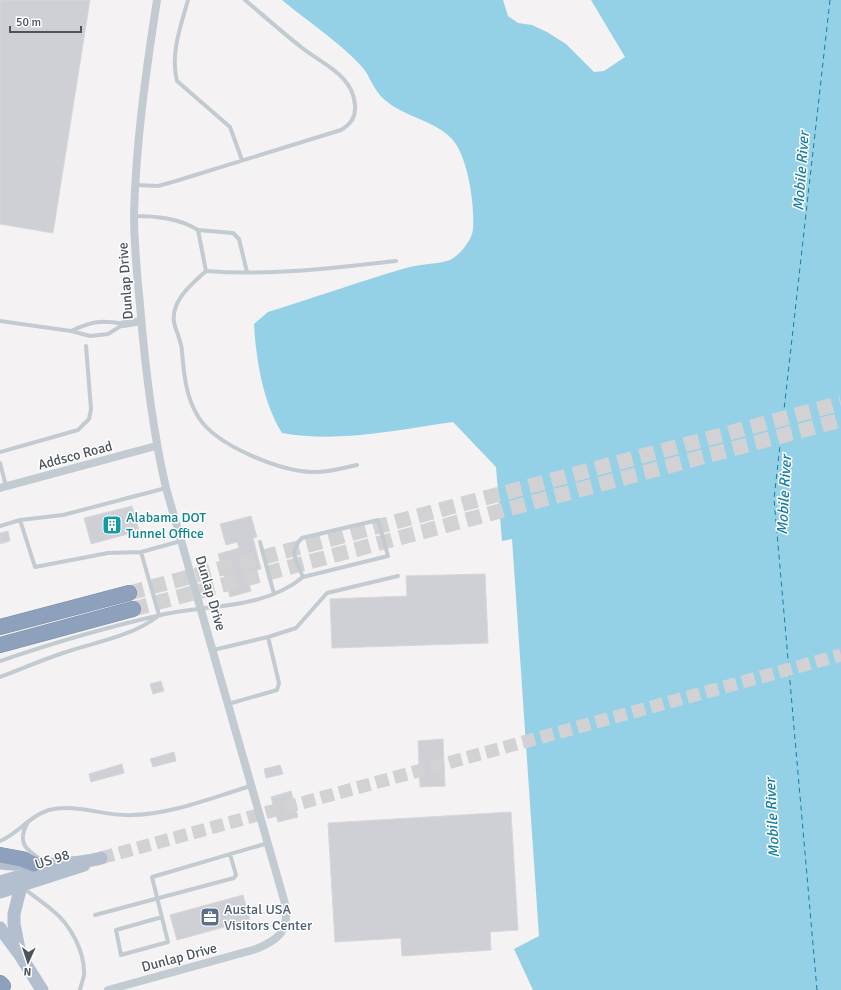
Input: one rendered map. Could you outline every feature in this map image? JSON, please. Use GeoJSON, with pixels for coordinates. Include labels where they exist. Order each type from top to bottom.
{"type":"FeatureCollection","features":[{"type":"Feature","properties":{"kind":"highway"},"geometry":{"type":"LineString","coordinates":[[0,627],[129,593]]}},
{"type":"Feature","properties":{"kind":"highway"},"geometry":{"type":"LineString","coordinates":[[0,645],[133,609]]}},
{"type":"Feature","properties":{"kind":"highway"},"geometry":{"type":"LineString","coordinates":[[0,855],[22,859],[34,864]]}},
{"type":"Feature","properties":{"kind":"main road","name":"US 98"},"geometry":{"type":"LineString","coordinates":[[0,863],[17,865],[97,859],[77,868],[0,892]]}},
{"type":"Feature","properties":{"kind":"main road"},"geometry":{"type":"LineString","coordinates":[[0,882],[72,862]]}},
{"type":"Feature","properties":{"kind":"main road"},"geometry":{"type":"LineString","coordinates":[[20,886],[14,914],[14,924],[20,955]]}},
{"type":"Feature","properties":{"kind":"main road"},"geometry":{"type":"LineString","coordinates":[[0,928],[20,955],[42,990]]}},
{"type":"Feature","properties":{"kind":"street","name":"Dunlap Drive"},"geometry":{"type":"LineString","coordinates":[[108,990],[256,949],[270,943],[278,936],[284,928],[287,918],[286,906],[166,488],[156,446],[141,321],[134,216],[141,121],[157,0]]}},
{"type":"Feature","properties":{"kind":"street"},"geometry":{"type":"LineString","coordinates":[[124,324],[141,321]]}},
{"type":"Feature","properties":{"kind":"street","name":"Addsco Road"},"geometry":{"type":"LineString","coordinates":[[3,487],[156,446]]}},
{"type":"Feature","properties":{"kind":"lane"},"geometry":{"type":"LineString","coordinates":[[188,0],[176,46],[174,71],[177,81],[230,128],[242,160]]}},
{"type":"Feature","properties":{"kind":"lane"},"geometry":{"type":"LineString","coordinates":[[136,185],[164,184],[341,130],[350,124],[356,112],[355,98],[346,81],[338,73],[307,52],[245,0]]}},
{"type":"Feature","properties":{"kind":"lane"},"geometry":{"type":"LineString","coordinates":[[134,216],[158,217],[191,225],[198,230],[233,233],[239,239],[247,272]]}},
{"type":"Feature","properties":{"kind":"lane"},"geometry":{"type":"LineString","coordinates":[[198,230],[206,271]]}},
{"type":"Feature","properties":{"kind":"lane"},"geometry":{"type":"LineString","coordinates":[[356,465],[325,472],[311,472],[277,465],[226,442],[200,419],[188,396],[182,350],[174,323],[174,314],[176,306],[187,289],[206,271],[247,272],[314,270],[396,261]]}},
{"type":"Feature","properties":{"kind":"lane"},"geometry":{"type":"LineString","coordinates":[[0,321],[71,331],[90,336],[108,334],[124,324]]}},
{"type":"Feature","properties":{"kind":"lane"},"geometry":{"type":"LineString","coordinates":[[71,331],[88,323],[107,321],[124,324]]}},
{"type":"Feature","properties":{"kind":"lane"},"geometry":{"type":"LineString","coordinates":[[0,452],[78,430],[89,419],[91,409],[86,346]]}},
{"type":"Feature","properties":{"kind":"lane"},"geometry":{"type":"LineString","coordinates":[[0,463],[3,487]]}},
{"type":"Feature","properties":{"kind":"lane"},"geometry":{"type":"LineString","coordinates":[[0,526],[20,520],[63,515],[166,488]]}},
{"type":"Feature","properties":{"kind":"lane"},"geometry":{"type":"LineString","coordinates":[[20,520],[35,567],[108,553],[141,552],[182,541]]}},
{"type":"Feature","properties":{"kind":"lane"},"geometry":{"type":"LineString","coordinates":[[0,661],[81,636],[159,615],[201,608],[230,606],[274,594],[291,587],[303,578],[388,556],[378,520],[302,538],[296,544],[294,553],[303,578]]}},
{"type":"Feature","properties":{"kind":"lane"},"geometry":{"type":"LineString","coordinates":[[260,542],[274,594]]}},
{"type":"Feature","properties":{"kind":"lane"},"geometry":{"type":"LineString","coordinates":[[141,552],[159,615]]}},
{"type":"Feature","properties":{"kind":"lane"},"geometry":{"type":"LineString","coordinates":[[213,650],[268,637],[296,628],[327,593],[398,576]]}},
{"type":"Feature","properties":{"kind":"lane"},"geometry":{"type":"LineString","coordinates":[[0,677],[62,653],[133,631],[145,626],[159,615]]}},
{"type":"Feature","properties":{"kind":"lane"},"geometry":{"type":"LineString","coordinates":[[228,704],[277,690],[279,684],[268,637]]}},
{"type":"Feature","properties":{"kind":"lane"},"geometry":{"type":"LineString","coordinates":[[0,841],[9,836],[30,819],[45,812],[60,808],[76,808],[124,816],[150,814],[251,786]]}},
{"type":"Feature","properties":{"kind":"lane"},"geometry":{"type":"LineString","coordinates":[[30,819],[24,831],[24,845],[32,854],[43,861],[51,863]]}},
{"type":"Feature","properties":{"kind":"lane"},"geometry":{"type":"LineString","coordinates":[[162,917],[116,930],[121,955],[168,942],[162,917],[157,899],[152,877],[268,843]]}},
{"type":"Feature","properties":{"kind":"lane"},"geometry":{"type":"LineString","coordinates":[[95,915],[234,878],[236,875],[230,854]]}},
{"type":"Feature","properties":{"kind":"lane"},"geometry":{"type":"LineString","coordinates":[[20,886],[52,909],[72,932],[82,962],[84,975],[80,990]]}},
{"type":"Feature","properties":{"kind":"water","name":"Mobile River"},"geometry":{"type":"Polygon","coordinates":[[[282,0],[503,0],[508,16],[518,23],[532,25],[547,32],[566,44],[594,72],[604,71],[625,57],[591,0],[841,0],[841,990],[533,990],[514,949],[539,936],[512,539],[502,541],[496,467],[453,422],[389,432],[346,436],[324,437],[282,433],[275,421],[265,394],[255,338],[254,324],[268,312],[406,268],[446,261],[454,258],[468,242],[473,229],[473,208],[466,169],[458,147],[452,139],[437,127],[401,111],[385,100],[375,88],[363,68],[354,59],[334,41],[282,0]]]}},
{"type":"Feature","properties":{"kind":"building"},"geometry":{"type":"Polygon","coordinates":[[[0,0],[90,0],[53,233],[0,224],[0,0]]]}},
{"type":"Feature","properties":{"kind":"building","name":"Alabama DOT Tunnel Office"},"geometry":{"type":"Polygon","coordinates":[[[132,506],[139,531],[91,544],[84,518],[132,506]]]}},
{"type":"Feature","properties":{"kind":"building"},"geometry":{"type":"Polygon","coordinates":[[[251,516],[257,537],[253,538],[261,569],[246,573],[251,591],[230,597],[218,554],[239,548],[237,542],[226,545],[220,524],[251,516]]]}},
{"type":"Feature","properties":{"kind":"building"},"geometry":{"type":"Polygon","coordinates":[[[8,531],[10,541],[0,544],[0,533],[8,531]]]}},
{"type":"Feature","properties":{"kind":"building"},"geometry":{"type":"Polygon","coordinates":[[[485,574],[488,643],[332,648],[330,599],[407,596],[406,576],[485,574]]]}},
{"type":"Feature","properties":{"kind":"building"},"geometry":{"type":"Polygon","coordinates":[[[161,681],[164,691],[153,694],[150,684],[161,681]]]}},
{"type":"Feature","properties":{"kind":"building"},"geometry":{"type":"Polygon","coordinates":[[[443,739],[445,786],[420,787],[418,741],[443,739]]]}},
{"type":"Feature","properties":{"kind":"building"},"geometry":{"type":"Polygon","coordinates":[[[174,752],[176,761],[153,767],[150,759],[174,752]]]}},
{"type":"Feature","properties":{"kind":"building"},"geometry":{"type":"Polygon","coordinates":[[[122,764],[124,773],[91,782],[89,774],[122,764]]]}},
{"type":"Feature","properties":{"kind":"building"},"geometry":{"type":"Polygon","coordinates":[[[280,765],[283,774],[266,778],[264,769],[280,765]]]}},
{"type":"Feature","properties":{"kind":"building"},"geometry":{"type":"Polygon","coordinates":[[[291,791],[298,817],[278,822],[271,797],[291,791]]]}},
{"type":"Feature","properties":{"kind":"building"},"geometry":{"type":"Polygon","coordinates":[[[511,812],[518,930],[490,932],[491,950],[402,956],[401,938],[335,942],[328,823],[511,812]]]}},
{"type":"Feature","properties":{"kind":"building","name":"Austal USA Visitors Center"},"geometry":{"type":"Polygon","coordinates":[[[243,895],[250,920],[177,940],[170,915],[243,895]]]}},
{"type":"Feature","properties":{"kind":"ferry route"},"geometry":{"type":"LineString","coordinates":[[817,990],[774,499],[830,0]]}},
{"type":"Feature","properties":{"kind":"tunnel"},"geometry":{"type":"LineString","coordinates":[[129,593],[841,403]]}},
{"type":"Feature","properties":{"kind":"tunnel"},"geometry":{"type":"LineString","coordinates":[[133,609],[841,420]]}},
{"type":"Feature","properties":{"kind":"tunnel"},"geometry":{"type":"LineString","coordinates":[[101,858],[841,655]]}},
{"type":"Feature","properties":{"kind":"place","name":"Alabama DOT Tunnel Office"},"geometry":{"type":"Point","coordinates":[112,525]}},
{"type":"Feature","properties":{"kind":"place","name":"Austal USA Visitors Center"},"geometry":{"type":"Point","coordinates":[210,917]}}]}
